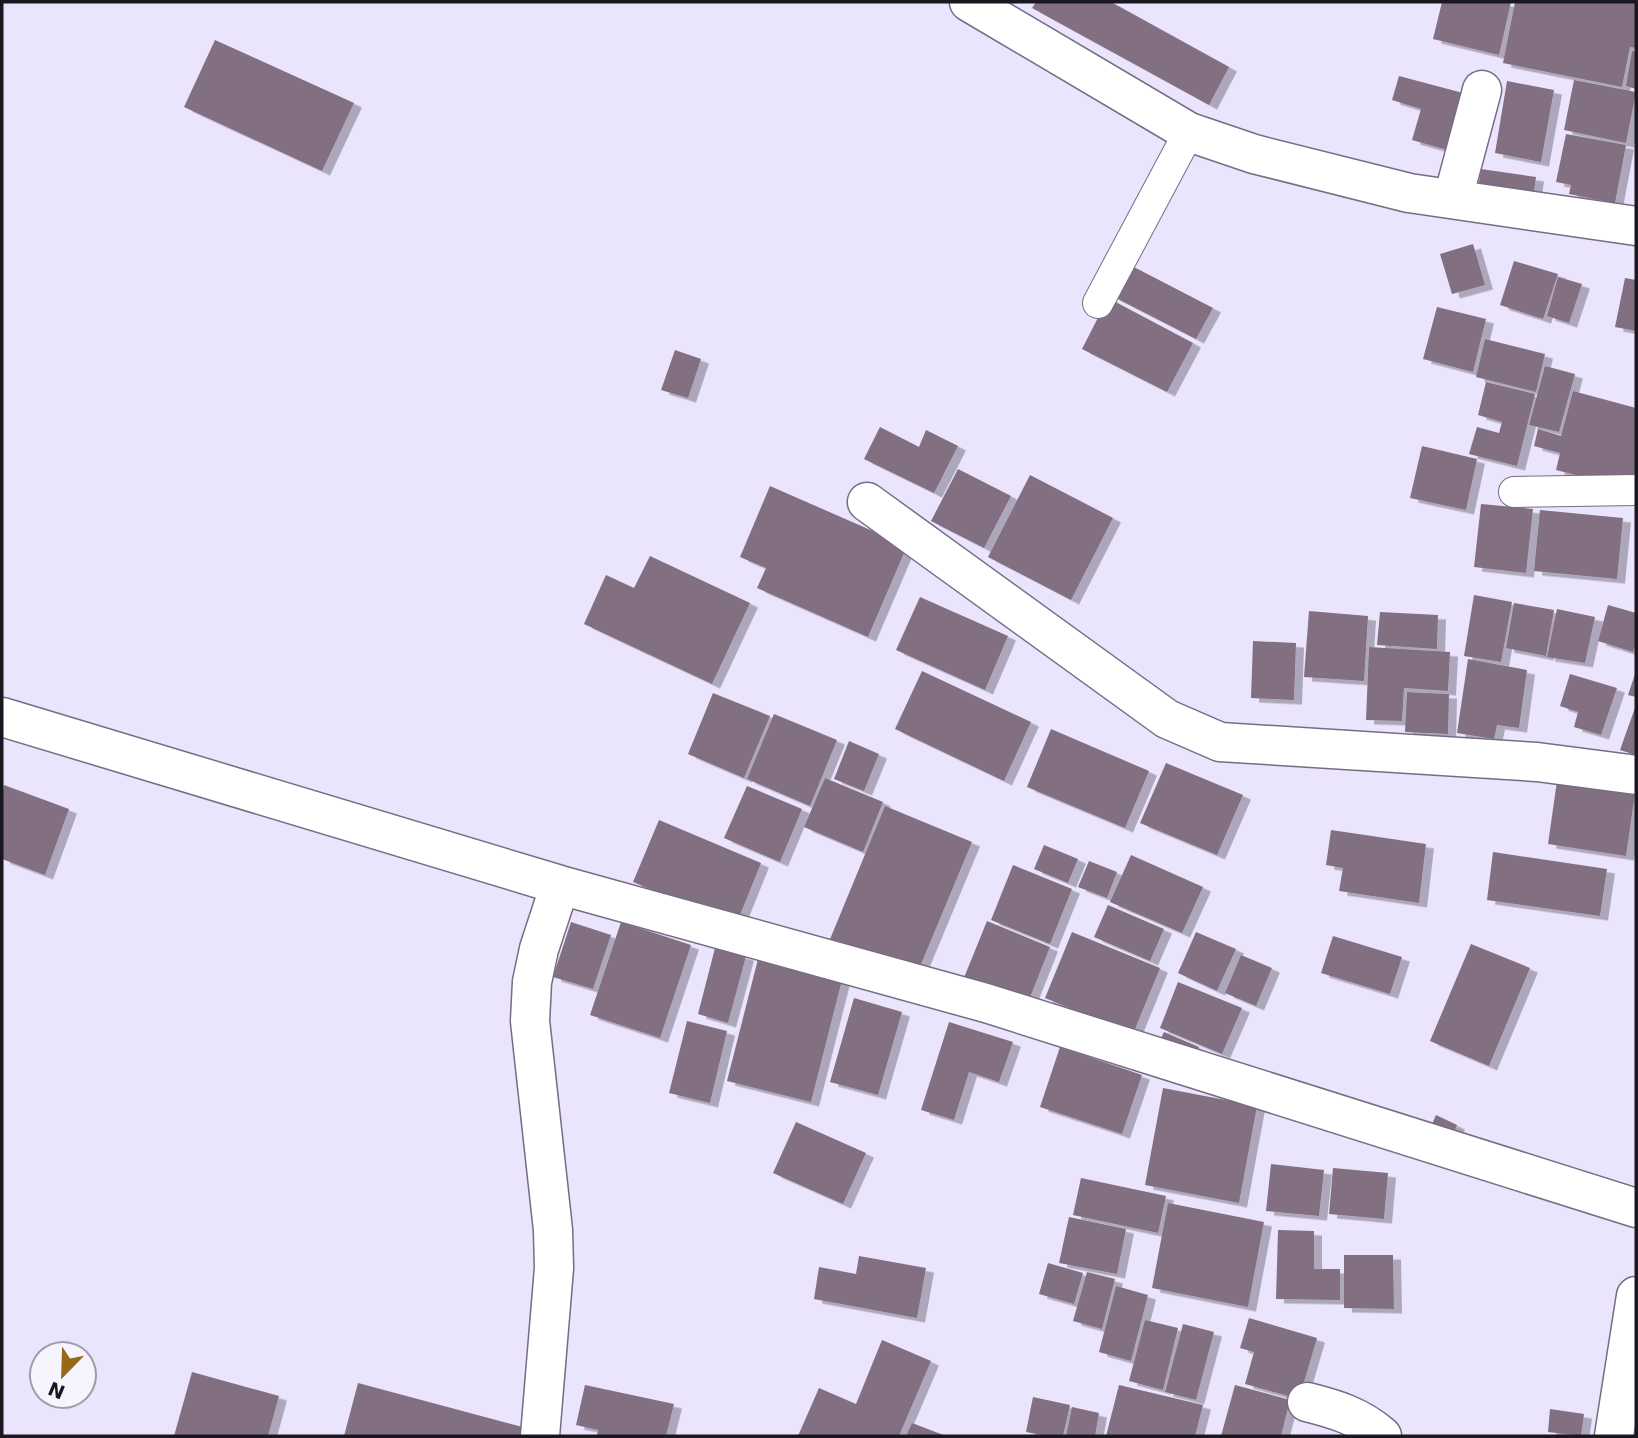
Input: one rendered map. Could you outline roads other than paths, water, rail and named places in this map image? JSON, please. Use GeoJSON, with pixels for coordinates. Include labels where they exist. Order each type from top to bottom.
{"type":"FeatureCollection","features":[{"type":"Feature","properties":{"kind":"street"},"geometry":{"type":"LineString","coordinates":[[969,2],[1189,132],[1254,154],[1409,193],[1635,217]]}},
{"type":"Feature","properties":{"kind":"street"},"geometry":{"type":"LineString","coordinates":[[1453,198],[1482,90]]}},
{"type":"Feature","properties":{"kind":"street"},"geometry":{"type":"LineString","coordinates":[[867,502],[1167,719],[1220,742],[1537,762],[1636,775]]}},
{"type":"Feature","properties":{"kind":"street"},"geometry":{"type":"LineString","coordinates":[[2,717],[560,885],[986,1003],[1636,1208]]}},
{"type":"Feature","properties":{"kind":"street"},"geometry":{"type":"LineString","coordinates":[[540,1436],[554,1268],[553,1230],[530,1020],[532,982],[539,949],[560,885]]}},
{"type":"Feature","properties":{"kind":"street"},"geometry":{"type":"LineString","coordinates":[[1614,1436],[1636,1296]]}},
{"type":"Feature","properties":{"kind":"street"},"geometry":{"type":"LineString","coordinates":[[1307,1402],[1343,1411],[1370,1425],[1382,1436]]}},
{"type":"Feature","properties":{"kind":"lane"},"geometry":{"type":"LineString","coordinates":[[1098,303],[1189,132]]}},
{"type":"Feature","properties":{"kind":"lane"},"geometry":{"type":"LineString","coordinates":[[1514,492],[1636,490]]}}]}
